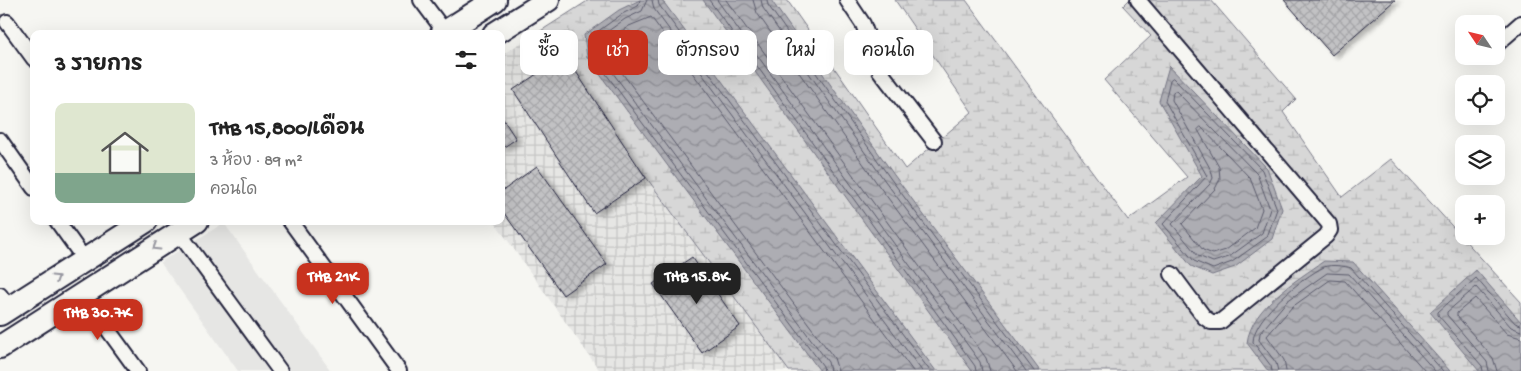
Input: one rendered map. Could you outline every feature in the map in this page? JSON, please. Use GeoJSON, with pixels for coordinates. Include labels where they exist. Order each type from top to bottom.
{"type":"FeatureCollection","features":[{"type":"Feature","properties":{"kind":"main road"},"geometry":{"type":"LineString","coordinates":[[448,30],[495,0]]}},
{"type":"Feature","properties":{"kind":"main road"},"geometry":{"type":"LineString","coordinates":[[500,30],[548,0]]}},
{"type":"Feature","properties":{"kind":"main road"},"geometry":{"type":"LineString","coordinates":[[24,330],[3,306],[85,260],[140,225]]}},
{"type":"Feature","properties":{"kind":"main road"},"geometry":{"type":"LineString","coordinates":[[0,347],[188,227]]}},
{"type":"Feature","properties":{"kind":"street"},"geometry":{"type":"LineString","coordinates":[[421,0],[441,30]]}},
{"type":"Feature","properties":{"kind":"street"},"geometry":{"type":"LineString","coordinates":[[847,0],[863,24],[880,71],[934,141]]}},
{"type":"Feature","properties":{"kind":"street"},"geometry":{"type":"LineString","coordinates":[[1138,0],[1326,218],[1330,230],[1326,236],[1220,322],[1211,322],[1204,317],[1172,274]]}},
{"type":"Feature","properties":{"kind":"street"},"geometry":{"type":"LineString","coordinates":[[7,22],[30,53]]}},
{"type":"Feature","properties":{"kind":"street"},"geometry":{"type":"LineString","coordinates":[[1505,37],[1521,23]]}},
{"type":"Feature","properties":{"kind":"street"},"geometry":{"type":"LineString","coordinates":[[0,140],[30,182]]}},
{"type":"Feature","properties":{"kind":"street"},"geometry":{"type":"LineString","coordinates":[[60,225],[85,260]]}},
{"type":"Feature","properties":{"kind":"street"},"geometry":{"type":"LineString","coordinates":[[293,225],[399,371]]}},
{"type":"Feature","properties":{"kind":"street"},"geometry":{"type":"LineString","coordinates":[[188,227],[280,371]]}},
{"type":"Feature","properties":{"kind":"street"},"geometry":{"type":"LineString","coordinates":[[82,294],[138,371]]}},
{"type":"Feature","properties":{"kind":"shaded area"},"geometry":{"type":"Polygon","coordinates":[[[520,44],[520,75],[571,75],[789,371],[600,371],[497,225],[505,225],[505,53],[520,44]]]}},
{"type":"Feature","properties":{"kind":"shaded area"},"geometry":{"type":"Polygon","coordinates":[[[221,225],[225,225],[331,371],[238,371],[160,262],[221,225]]]}},
{"type":"Feature","properties":{"kind":"green space"},"geometry":{"type":"Polygon","coordinates":[[[589,0],[787,0],[808,30],[767,30],[767,75],[834,75],[834,67],[905,169],[972,112],[933,55],[933,30],[916,30],[895,0],[966,0],[1128,220],[1187,177],[1104,80],[1151,36],[1123,6],[1129,0],[1211,0],[1296,99],[1283,112],[1342,197],[1391,159],[1455,229],[1455,245],[1469,245],[1521,302],[1521,371],[789,371],[571,75],[578,75],[578,30],[542,30],[589,0]]]}},
{"type":"Feature","properties":{"kind":"water"},"geometry":{"type":"Polygon","coordinates":[[[640,0],[662,0],[684,30],[658,30],[658,75],[717,75],[936,371],[820,371],[600,75],[648,75],[648,30],[591,30],[619,10],[640,0]]]}},
{"type":"Feature","properties":{"kind":"water"},"geometry":{"type":"Polygon","coordinates":[[[703,0],[771,0],[792,30],[767,30],[767,75],[824,75],[894,175],[1040,371],[972,371],[757,74],[757,30],[725,30],[703,0]]]}},
{"type":"Feature","properties":{"kind":"water"},"geometry":{"type":"Polygon","coordinates":[[[588,32],[588,58],[587,57],[584,35],[588,32]]]}},
{"type":"Feature","properties":{"kind":"water"},"geometry":{"type":"Polygon","coordinates":[[[1169,66],[1267,168],[1282,209],[1272,239],[1235,267],[1212,275],[1191,266],[1156,223],[1202,176],[1159,101],[1169,66]]]}},
{"type":"Feature","properties":{"kind":"water"},"geometry":{"type":"Polygon","coordinates":[[[1324,261],[1353,262],[1450,371],[1268,371],[1247,343],[1250,330],[1266,306],[1289,286],[1324,261]]]}},
{"type":"Feature","properties":{"kind":"water"},"geometry":{"type":"Polygon","coordinates":[[[1476,270],[1521,322],[1521,371],[1479,371],[1430,312],[1476,270]]]}},
{"type":"Feature","properties":{"kind":"building"},"geometry":{"type":"Polygon","coordinates":[[[1284,0],[1395,0],[1332,55],[1284,0]]]}},
{"type":"Feature","properties":{"kind":"building"},"geometry":{"type":"Polygon","coordinates":[[[535,75],[578,75],[646,178],[594,213],[513,90],[535,75]]]}},
{"type":"Feature","properties":{"kind":"building"},"geometry":{"type":"Polygon","coordinates":[[[505,122],[516,139],[505,146],[505,122]]]}},
{"type":"Feature","properties":{"kind":"building"},"geometry":{"type":"Polygon","coordinates":[[[537,166],[607,264],[563,295],[505,215],[505,189],[537,166]]]}},
{"type":"Feature","properties":{"kind":"building"},"geometry":{"type":"Polygon","coordinates":[[[692,257],[740,326],[702,353],[653,284],[692,257]]]}}]}
